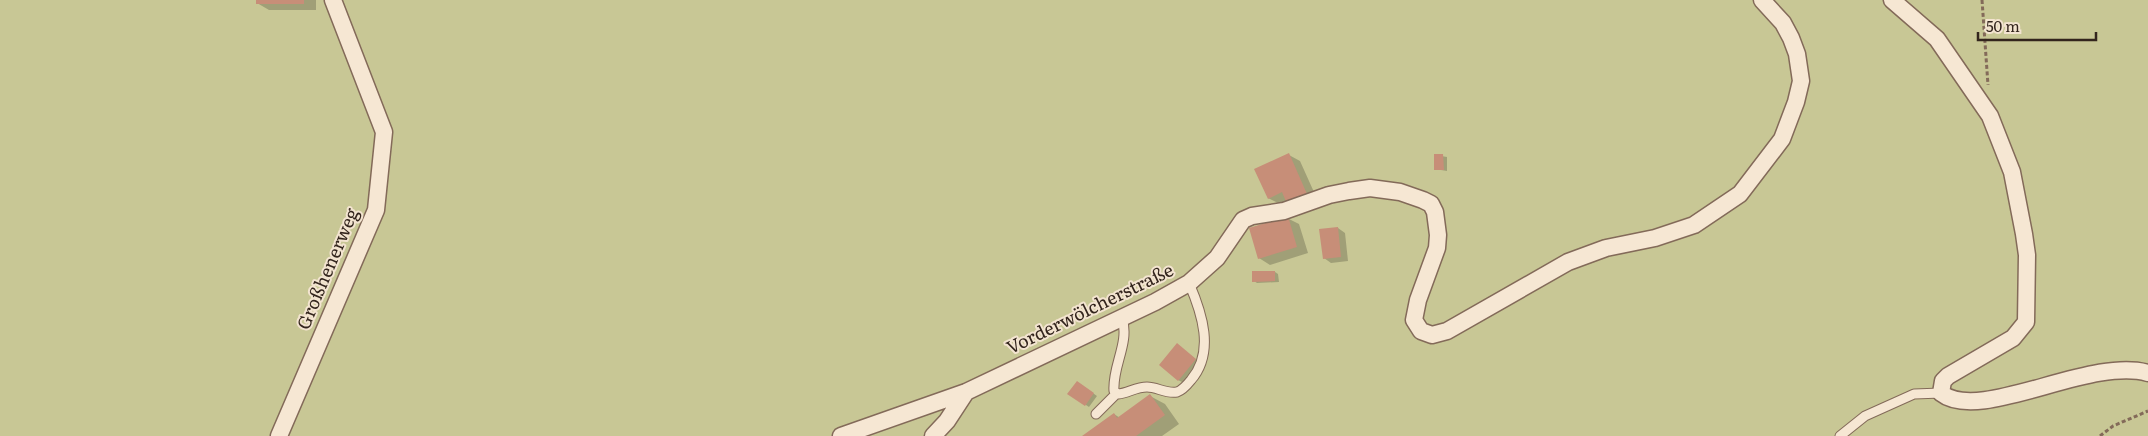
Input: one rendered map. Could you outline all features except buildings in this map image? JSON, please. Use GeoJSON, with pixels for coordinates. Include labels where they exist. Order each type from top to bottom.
{"type":"FeatureCollection","features":[{"type":"Feature","properties":{"kind":"street","name":"Großhenerweg"},"geometry":{"type":"LineString","coordinates":[[278,436],[376,210],[384,132],[333,0]]}},
{"type":"Feature","properties":{"kind":"street","name":"Vorderwölcherstraße"},"geometry":{"type":"LineString","coordinates":[[841,436],[966,392],[1155,302],[1189,283],[1217,258],[1243,220],[1252,216],[1284,211],[1329,195],[1370,188],[1400,192],[1430,204],[1438,222],[1437,248],[1418,300],[1414,320],[1421,331],[1432,335],[1447,331],[1568,262],[1606,248],[1655,238],[1694,225],[1740,194],[1782,139],[1796,102],[1801,81],[1797,54],[1783,23],[1762,0]]}},
{"type":"Feature","properties":{"kind":"street"},"geometry":{"type":"LineString","coordinates":[[1892,0],[1937,39],[1990,116],[2012,172],[2027,255],[2026,322],[2013,338],[2006,343],[1948,376],[1943,381],[1941,393],[1949,400],[1986,401],[2110,370],[2148,373]]}},
{"type":"Feature","properties":{"kind":"street"},"geometry":{"type":"LineString","coordinates":[[934,436],[947,421],[966,392]]}},
{"type":"Feature","properties":{"kind":"lane"},"geometry":{"type":"LineString","coordinates":[[1096,414],[1116,394],[1124,394],[1138,387],[1178,392],[1185,388],[1198,372],[1204,358],[1205,345],[1195,299],[1189,283]]}},
{"type":"Feature","properties":{"kind":"lane"},"geometry":{"type":"LineString","coordinates":[[1116,394],[1113,384],[1124,341],[1122,318]]}},
{"type":"Feature","properties":{"kind":"lane"},"geometry":{"type":"LineString","coordinates":[[1840,436],[1865,416],[1914,394],[1941,393]]}},
{"type":"Feature","properties":{"kind":"path"},"geometry":{"type":"LineString","coordinates":[[1982,0],[1988,87]]}},
{"type":"Feature","properties":{"kind":"path"},"geometry":{"type":"LineString","coordinates":[[2100,436],[2113,426],[2148,411]]}},
{"type":"Feature","properties":{"kind":"shaded area"},"geometry":{"type":"Polygon","coordinates":[[[0,0],[2148,0],[2148,436],[0,436],[0,0]]]}}]}
